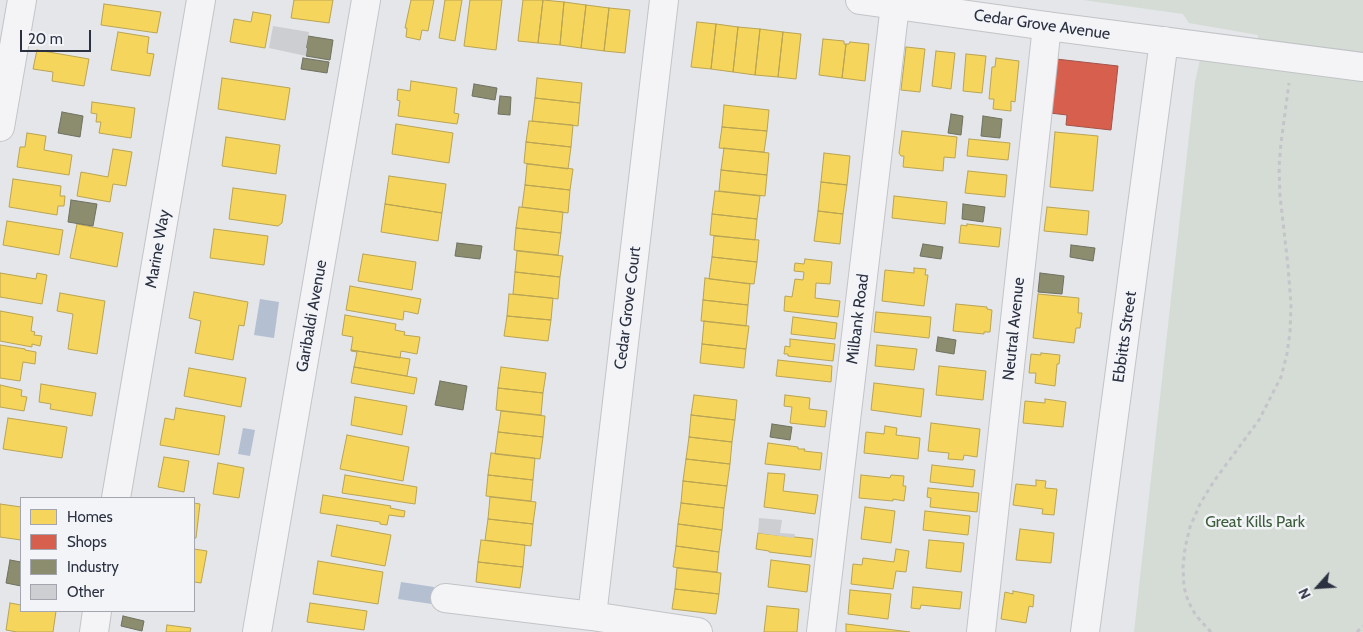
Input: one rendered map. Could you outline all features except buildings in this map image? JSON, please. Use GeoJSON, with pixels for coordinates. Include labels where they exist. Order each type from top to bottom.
{"type":"FeatureCollection","features":[{"type":"Feature","properties":{"kind":"street"},"geometry":{"type":"LineString","coordinates":[[0,127],[22,0]]}},
{"type":"Feature","properties":{"kind":"street","name":"Marine Way"},"geometry":{"type":"LineString","coordinates":[[116,497],[200,0]]}},
{"type":"Feature","properties":{"kind":"street","name":"Garibaldi Avenue"},"geometry":{"type":"LineString","coordinates":[[257,632],[366,0]]}},
{"type":"Feature","properties":{"kind":"street","name":"Cedar Grove Court"},"geometry":{"type":"LineString","coordinates":[[592,616],[664,0]]}},
{"type":"Feature","properties":{"kind":"street","name":"Cedar Grove Avenue"},"geometry":{"type":"LineString","coordinates":[[860,0],[1292,58]]}},
{"type":"Feature","properties":{"kind":"street","name":"Milbank Road"},"geometry":{"type":"LineString","coordinates":[[822,632],[895,5]]}},
{"type":"Feature","properties":{"kind":"street","name":"Neutral Avenue"},"geometry":{"type":"LineString","coordinates":[[981,632],[1047,26]]}},
{"type":"Feature","properties":{"kind":"street","name":"Ebbitts Street"},"geometry":{"type":"LineString","coordinates":[[1085,632],[1164,41]]}},
{"type":"Feature","properties":{"kind":"street"},"geometry":{"type":"LineString","coordinates":[[1292,58],[1363,67]]}},
{"type":"Feature","properties":{"kind":"street"},"geometry":{"type":"LineString","coordinates":[[446,598],[592,616],[698,632]]}},
{"type":"Feature","properties":{"kind":"street"},"geometry":{"type":"LineString","coordinates":[[94,632],[97,612]]}},
{"type":"Feature","properties":{"kind":"path"},"geometry":{"type":"LineString","coordinates":[[1212,632],[1195,614],[1188,601],[1184,588],[1184,548],[1200,504],[1214,481],[1259,420],[1281,377],[1287,354],[1291,305],[1280,196],[1280,167],[1281,143],[1292,58]]}},
{"type":"Feature","properties":{"kind":"path"},"geometry":{"type":"LineString","coordinates":[[1357,632],[1363,626]]}},
{"type":"Feature","properties":{"kind":"green space","name":"Great Kills Park"},"geometry":{"type":"Polygon","coordinates":[[[1083,0],[1363,0],[1363,632],[1134,632],[1195,82],[1200,60],[1256,68],[1258,35],[1189,23],[1183,14],[1083,0]]]}},
{"type":"Feature","properties":{"kind":"water"},"geometry":{"type":"Polygon","coordinates":[[[260,299],[279,302],[274,338],[254,335],[260,299]]]}},
{"type":"Feature","properties":{"kind":"water"},"geometry":{"type":"Polygon","coordinates":[[[243,428],[255,430],[250,456],[238,454],[243,428]]]}},
{"type":"Feature","properties":{"kind":"water"},"geometry":{"type":"Polygon","coordinates":[[[401,582],[434,587],[432,604],[398,599],[401,582]]]}}]}
